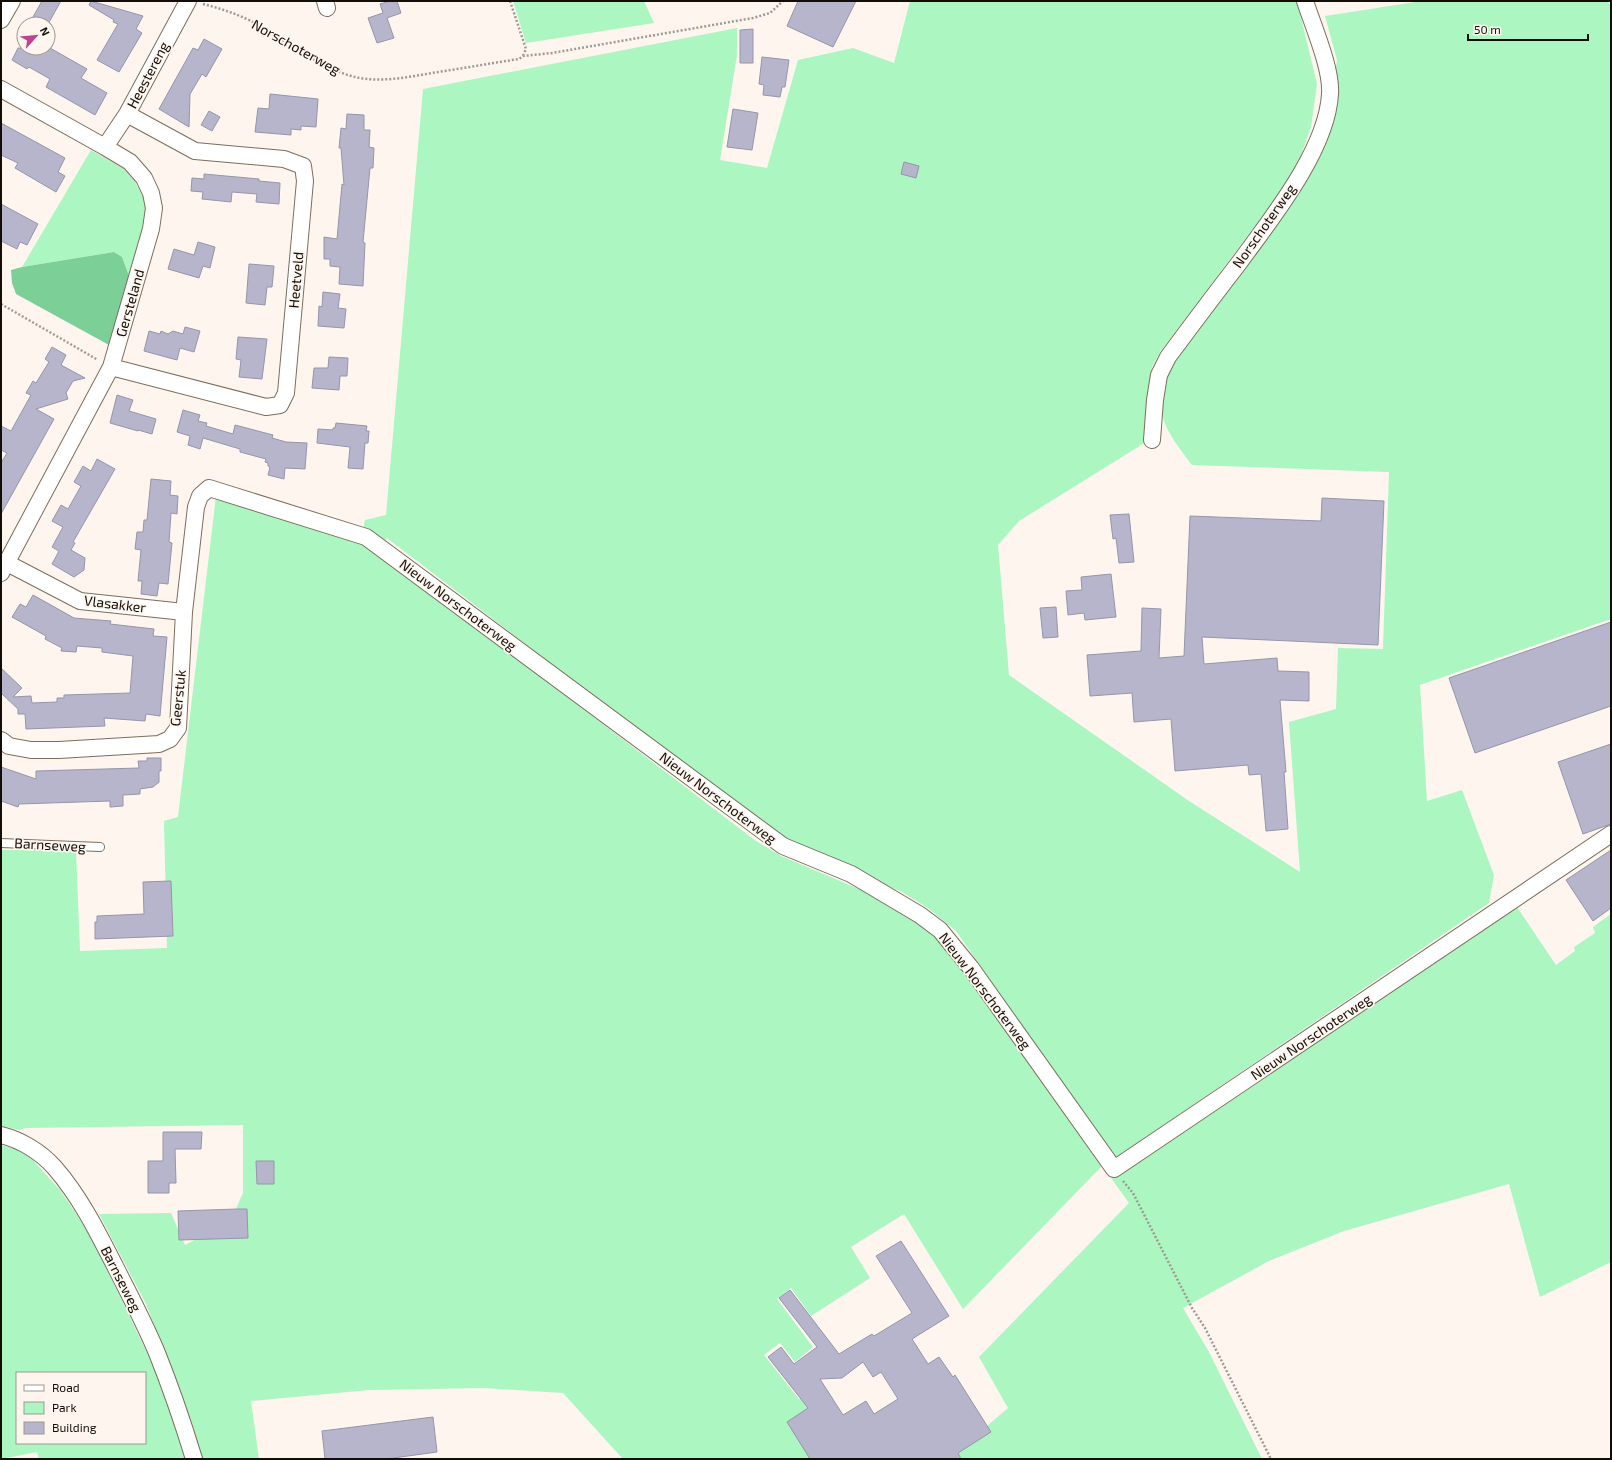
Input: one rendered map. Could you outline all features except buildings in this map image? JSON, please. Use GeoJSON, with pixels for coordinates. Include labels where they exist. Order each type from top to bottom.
{"type":"FeatureCollection","features":[{"type":"Feature","properties":{"kind":"street"},"geometry":{"type":"LineString","coordinates":[[1,20],[12,1]]}},
{"type":"Feature","properties":{"kind":"street","name":"Norschoterweg"},"geometry":{"type":"LineString","coordinates":[[1152,440],[1155,400],[1159,375],[1168,357],[1282,204],[1315,148],[1326,119],[1330,94],[1328,72],[1305,1]]}},
{"type":"Feature","properties":{"kind":"street","name":"Heestereng"},"geometry":{"type":"LineString","coordinates":[[105,147],[127,114],[195,2]]}},
{"type":"Feature","properties":{"kind":"street","name":"Gersteland"},"geometry":{"type":"LineString","coordinates":[[1,89],[130,162],[144,178],[151,193],[154,208],[151,229],[111,367],[4,568]]}},
{"type":"Feature","properties":{"kind":"street","name":"Heetveld"},"geometry":{"type":"LineString","coordinates":[[111,367],[266,407],[280,405],[286,393],[305,181],[303,166],[284,159],[195,151],[127,114]]}},
{"type":"Feature","properties":{"kind":"street","name":"Geerstuk"},"geometry":{"type":"LineString","coordinates":[[1,740],[9,746],[31,750],[59,750],[158,744],[170,739],[178,728],[184,612],[196,507],[200,496],[209,488]]}},
{"type":"Feature","properties":{"kind":"street","name":"Nieuw Norschoterweg"},"geometry":{"type":"LineString","coordinates":[[209,488],[366,536],[783,846],[851,874],[920,914],[940,930],[971,968],[1114,1169],[1611,834]]}},
{"type":"Feature","properties":{"kind":"street","name":"Vlasakker"},"geometry":{"type":"LineString","coordinates":[[4,568],[80,601],[184,612]]}},
{"type":"Feature","properties":{"kind":"street","name":"Barnseweg"},"geometry":{"type":"LineString","coordinates":[[1,1136],[8,1137],[35,1150],[54,1167],[93,1222],[157,1353],[180,1413],[194,1459]]}},
{"type":"Feature","properties":{"kind":"lane","name":"Barnseweg"},"geometry":{"type":"LineString","coordinates":[[1,843],[100,847]]}},
{"type":"Feature","properties":{"kind":"path"},"geometry":{"type":"LineString","coordinates":[[510,1],[526,49],[523,56]]}},
{"type":"Feature","properties":{"kind":"path","name":"Norschoterweg"},"geometry":{"type":"LineString","coordinates":[[195,2],[220,8],[250,21],[294,48],[346,75],[366,79],[384,80],[490,64],[523,56],[552,53],[753,18],[770,13],[783,1]]}},
{"type":"Feature","properties":{"kind":"path"},"geometry":{"type":"LineString","coordinates":[[1,304],[111,367]]}},
{"type":"Feature","properties":{"kind":"path"},"geometry":{"type":"LineString","coordinates":[[1114,1169],[1133,1193],[1192,1308],[1205,1328],[1271,1459]]}},
{"type":"Feature","properties":{"kind":"green space"},"geometry":{"type":"Polygon","coordinates":[[[513,1],[644,1],[654,23],[526,43],[513,1]]]}},
{"type":"Feature","properties":{"kind":"green space"},"geometry":{"type":"Polygon","coordinates":[[[910,1],[1297,1],[1317,84],[1311,127],[1299,161],[1285,186],[1160,352],[1152,367],[1146,442],[1019,521],[998,545],[1009,675],[1189,801],[1300,872],[1289,722],[1336,709],[1338,648],[1383,649],[1389,472],[1192,465],[1171,436],[1163,417],[1164,393],[1169,368],[1326,132],[1337,60],[1325,16],[1422,1],[1607,1],[1611,5],[1611,619],[1420,685],[1427,801],[1462,790],[1494,875],[1489,903],[1115,1158],[956,931],[928,908],[902,892],[783,841],[387,538],[383,543],[363,530],[365,520],[386,515],[423,89],[737,28],[737,55],[720,160],[767,168],[798,60],[853,48],[894,63],[910,1]]]}},
{"type":"Feature","properties":{"kind":"green space"},"geometry":{"type":"Polygon","coordinates":[[[91,150],[124,169],[135,182],[145,200],[145,222],[129,276],[122,257],[114,252],[22,267],[91,150]]]}},
{"type":"Feature","properties":{"kind":"green space"},"geometry":{"type":"Polygon","coordinates":[[[114,252],[122,257],[129,276],[109,345],[16,294],[12,283],[11,270],[114,252]]]}},
{"type":"Feature","properties":{"kind":"green space"},"geometry":{"type":"Polygon","coordinates":[[[216,496],[358,537],[756,841],[781,856],[897,905],[941,938],[1102,1166],[963,1309],[904,1214],[851,1247],[870,1278],[811,1316],[791,1288],[777,1299],[813,1347],[795,1362],[780,1343],[764,1355],[799,1399],[814,1388],[862,1459],[623,1459],[563,1393],[484,1388],[369,1390],[251,1401],[259,1459],[202,1459],[186,1407],[146,1304],[99,1214],[171,1213],[185,1245],[226,1224],[235,1211],[243,1193],[243,1125],[25,1128],[20,1130],[1,1126],[1,850],[76,850],[80,951],[167,948],[164,821],[178,817],[216,496]]]}},
{"type":"Feature","properties":{"kind":"green space"},"geometry":{"type":"Polygon","coordinates":[[[1517,907],[1556,965],[1575,951],[1574,947],[1595,933],[1593,927],[1611,914],[1611,1262],[1540,1297],[1509,1184],[1344,1231],[1269,1261],[1183,1308],[1209,1352],[1262,1459],[913,1459],[973,1438],[1008,1408],[979,1357],[1129,1203],[1111,1178],[1517,907]]]}},
{"type":"Feature","properties":{"kind":"green space"},"geometry":{"type":"Polygon","coordinates":[[[1,1145],[13,1148],[30,1157],[60,1190],[89,1233],[170,1400],[188,1459],[39,1459],[37,1452],[1,1459],[1,1145]]]}}]}
